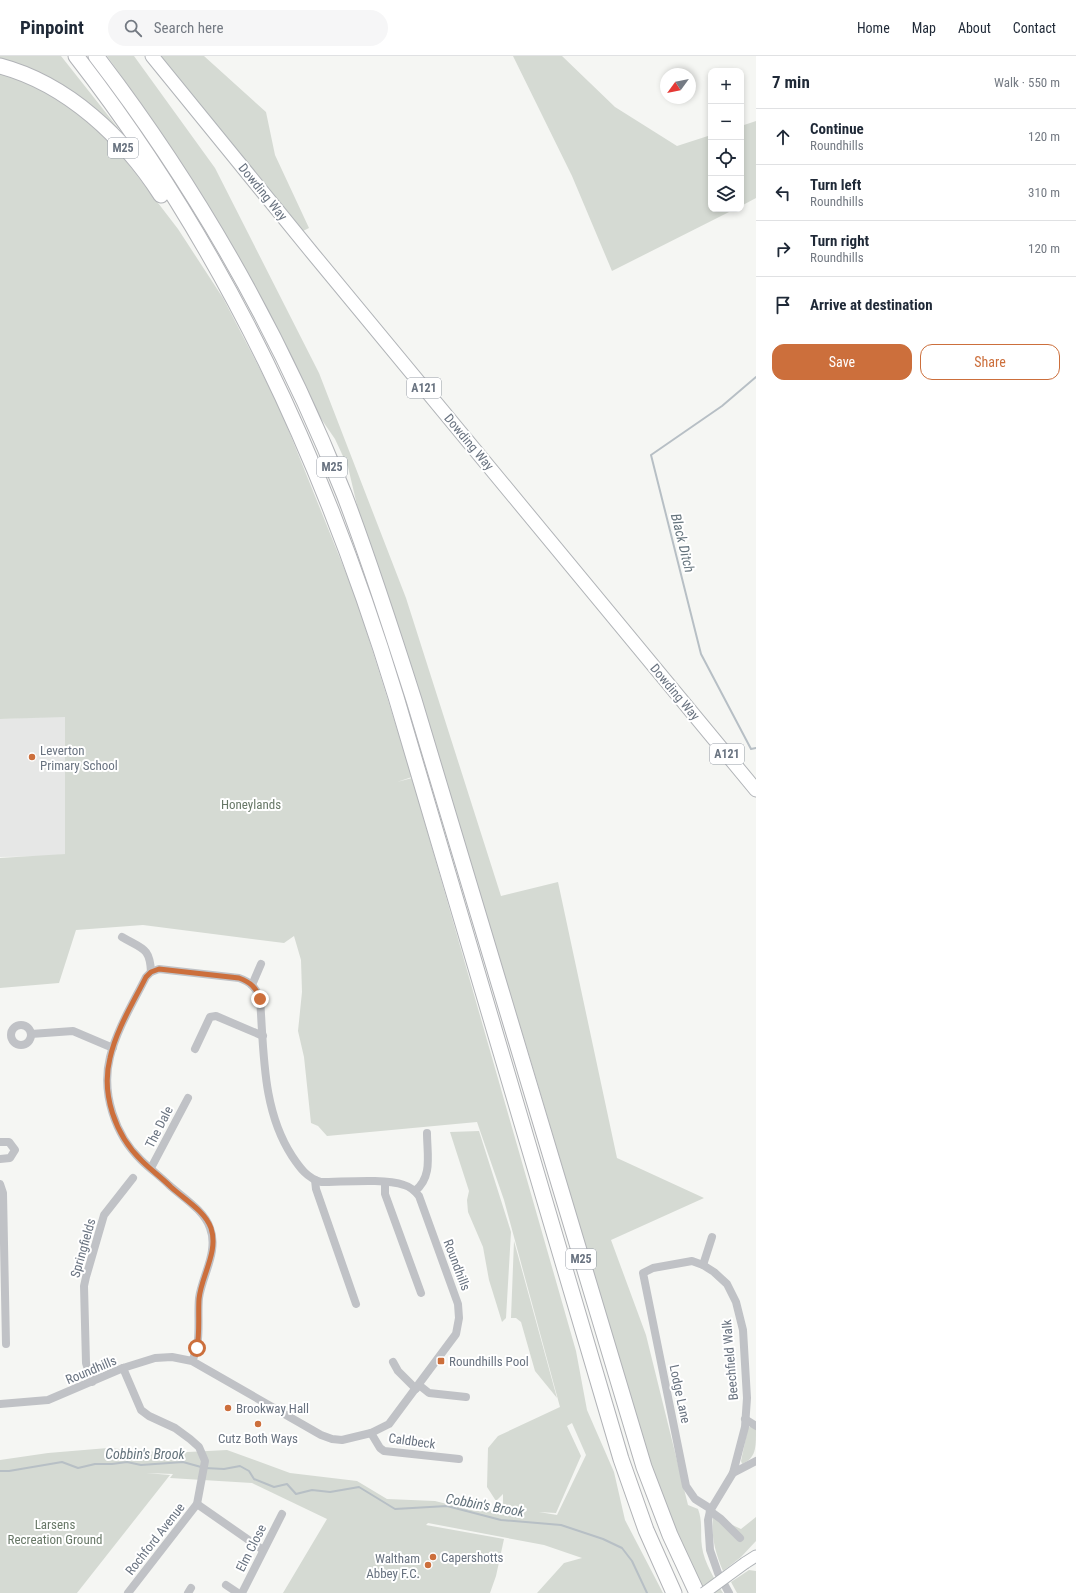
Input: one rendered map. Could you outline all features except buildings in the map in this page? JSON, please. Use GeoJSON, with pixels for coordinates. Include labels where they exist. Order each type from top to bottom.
{"type":"FeatureCollection","features":[{"type":"Feature","properties":{"kind":"highway","name":"M25"},"geometry":{"type":"LineString","coordinates":[[76,56],[156,169],[216,266],[266,359],[296,422],[338,524],[365,598],[398,704],[612,1432],[639,1511],[674,1593]]}},
{"type":"Feature","properties":{"kind":"highway","name":"M25"},"geometry":{"type":"LineString","coordinates":[[96,56],[162,148],[237,271],[292,376],[343,493],[376,582],[410,686],[644,1467],[670,1535],[697,1593]]}},
{"type":"Feature","properties":{"kind":"highway","name":"M25"},"geometry":{"type":"LineString","coordinates":[[0,66],[23,74],[50,87],[74,102],[99,123],[126,150],[149,178],[176,217],[216,266]]}},
{"type":"Feature","properties":{"kind":"main road","name":"Dowding Way"},"geometry":{"type":"LineString","coordinates":[[152,56],[319,261],[756,790]]}},
{"type":"Feature","properties":{"kind":"street"},"geometry":{"type":"LineString","coordinates":[[122,937],[148,952],[150,957],[151,972]]}},
{"type":"Feature","properties":{"kind":"street"},"geometry":{"type":"LineString","coordinates":[[252,985],[261,964]]}},
{"type":"Feature","properties":{"kind":"street"},"geometry":{"type":"LineString","coordinates":[[192,1361],[196,1354],[199,1334],[199,1297],[211,1255],[213,1241],[211,1228],[204,1216],[141,1160],[131,1147],[119,1129],[111,1110],[107,1084],[110,1058],[121,1026],[146,977],[151,972],[159,969],[239,978],[252,985],[257,990],[260,999],[266,1079],[275,1123],[287,1149],[300,1169],[315,1180],[321,1182],[385,1182],[403,1184],[415,1192],[425,1182],[427,1173],[427,1133]]}},
{"type":"Feature","properties":{"kind":"street"},"geometry":{"type":"LineString","coordinates":[[195,1049],[210,1017],[216,1016],[263,1036]]}},
{"type":"Feature","properties":{"kind":"street"},"geometry":{"type":"LineString","coordinates":[[31,1034],[72,1032],[113,1048]]}},
{"type":"Feature","properties":{"kind":"street","name":"The Dale"},"geometry":{"type":"LineString","coordinates":[[151,1168],[188,1098]]}},
{"type":"Feature","properties":{"kind":"street"},"geometry":{"type":"LineString","coordinates":[[0,1142],[9,1142],[15,1150],[10,1158],[0,1158]]}},
{"type":"Feature","properties":{"kind":"street","name":"Springfields"},"geometry":{"type":"LineString","coordinates":[[92,1382],[86,1363],[84,1286],[104,1215],[133,1178]]}},
{"type":"Feature","properties":{"kind":"street"},"geometry":{"type":"LineString","coordinates":[[315,1180],[316,1189],[356,1304]]}},
{"type":"Feature","properties":{"kind":"street"},"geometry":{"type":"LineString","coordinates":[[385,1182],[385,1194],[421,1293]]}},
{"type":"Feature","properties":{"kind":"street"},"geometry":{"type":"LineString","coordinates":[[0,1184],[3,1193],[2,1229],[6,1344]]}},
{"type":"Feature","properties":{"kind":"street","name":"Roundhills"},"geometry":{"type":"LineString","coordinates":[[0,1404],[48,1400],[123,1368],[155,1358],[172,1357],[192,1361],[321,1435],[342,1440],[371,1433],[389,1424],[456,1334],[459,1318],[458,1304],[454,1289],[419,1196],[415,1192]]}},
{"type":"Feature","properties":{"kind":"street"},"geometry":{"type":"LineString","coordinates":[[703,1265],[712,1238]]}},
{"type":"Feature","properties":{"kind":"street","name":"Beechfield Walk"},"geometry":{"type":"LineString","coordinates":[[643,1273],[652,1268],[692,1261],[703,1265],[714,1272],[727,1284],[736,1302],[742,1330],[747,1398],[745,1418],[740,1450],[733,1473],[710,1510],[708,1520],[710,1550],[718,1572],[729,1593]]}},
{"type":"Feature","properties":{"kind":"street","name":"Lodge Lane"},"geometry":{"type":"LineString","coordinates":[[643,1273],[686,1486],[695,1499],[710,1510]]}},
{"type":"Feature","properties":{"kind":"street"},"geometry":{"type":"LineString","coordinates":[[394,1362],[398,1371],[417,1387],[429,1393],[466,1397]]}},
{"type":"Feature","properties":{"kind":"street","name":"Rochford Avenue"},"geometry":{"type":"LineString","coordinates":[[123,1368],[141,1410],[149,1416],[175,1428],[190,1439],[199,1447],[205,1461],[197,1504],[128,1593]]}},
{"type":"Feature","properties":{"kind":"street","name":"Beechfield Walk"},"geometry":{"type":"LineString","coordinates":[[745,1418],[756,1426]]}},
{"type":"Feature","properties":{"kind":"street","name":"Caldbeck"},"geometry":{"type":"LineString","coordinates":[[371,1433],[384,1452],[459,1459]]}},
{"type":"Feature","properties":{"kind":"street"},"geometry":{"type":"LineString","coordinates":[[733,1473],[756,1461]]}},
{"type":"Feature","properties":{"kind":"street"},"geometry":{"type":"LineString","coordinates":[[197,1504],[263,1550]]}},
{"type":"Feature","properties":{"kind":"street"},"geometry":{"type":"LineString","coordinates":[[710,1510],[740,1538]]}},
{"type":"Feature","properties":{"kind":"street","name":"Elm Close"},"geometry":{"type":"LineString","coordinates":[[242,1593],[282,1514]]}},
{"type":"Feature","properties":{"kind":"street"},"geometry":{"type":"LineString","coordinates":[[704,1593],[756,1556]]}},
{"type":"Feature","properties":{"kind":"street","name":"Elm Close"},"geometry":{"type":"LineString","coordinates":[[226,1584],[238,1593]]}},
{"type":"Feature","properties":{"kind":"shaded area","name":"Leverton Primary School"},"geometry":{"type":"Polygon","coordinates":[[[65,716],[65,854],[53,856],[0,857],[0,719],[65,716]]]}},
{"type":"Feature","properties":{"kind":"green space"},"geometry":{"type":"Polygon","coordinates":[[[0,56],[61,56],[118,128],[109,139],[178,229],[223,298],[278,404],[356,598],[412,777],[397,782],[412,778],[576,1351],[587,1410],[614,1472],[625,1520],[663,1593],[537,1593],[564,1563],[582,1558],[544,1545],[428,1523],[426,1525],[504,1539],[496,1576],[490,1593],[283,1593],[327,1519],[252,1483],[170,1478],[173,1474],[146,1473],[170,1475],[77,1593],[0,1593],[0,1460],[48,1453],[108,1448],[169,1453],[227,1450],[290,1473],[357,1481],[387,1499],[435,1501],[475,1511],[503,1510],[503,1494],[496,1501],[487,1487],[488,1448],[498,1436],[560,1407],[504,1200],[477,1122],[327,1136],[318,1126],[311,1123],[304,1057],[298,1031],[302,992],[301,960],[294,936],[284,943],[143,925],[76,930],[59,983],[0,988],[0,858],[65,854],[65,717],[0,719],[0,56]],[[572,1423],[567,1426],[581,1456],[556,1513],[539,1512],[557,1515],[586,1455],[572,1423]]]}},
{"type":"Feature","properties":{"kind":"green space"},"geometry":{"type":"Polygon","coordinates":[[[107,56],[134,56],[215,168],[319,373],[406,598],[501,896],[558,882],[617,1158],[704,1198],[611,1240],[646,1335],[688,1505],[698,1509],[700,1514],[703,1553],[710,1571],[723,1593],[704,1593],[659,1492],[529,1055],[391,604],[361,522],[348,467],[335,439],[313,407],[241,272],[191,184],[164,140],[107,56]]]}},
{"type":"Feature","properties":{"kind":"green space"},"geometry":{"type":"Polygon","coordinates":[[[158,56],[204,56],[266,112],[275,155],[309,228],[301,232],[158,56]]]}},
{"type":"Feature","properties":{"kind":"green space"},"geometry":{"type":"Polygon","coordinates":[[[513,56],[562,56],[615,107],[677,146],[708,136],[708,212],[729,212],[612,271],[572,176],[513,56]]]}},
{"type":"Feature","properties":{"kind":"green space"},"geometry":{"type":"Polygon","coordinates":[[[756,121],[756,198],[744,204],[744,140],[744,125],[756,121]]]}},
{"type":"Feature","properties":{"kind":"green space"},"geometry":{"type":"Polygon","coordinates":[[[479,1131],[511,1232],[506,1318],[502,1322],[489,1280],[483,1247],[468,1212],[467,1200],[469,1191],[450,1132],[479,1131]]]}},
{"type":"Feature","properties":{"kind":"green space"},"geometry":{"type":"Polygon","coordinates":[[[514,1241],[557,1398],[535,1371],[521,1322],[516,1318],[511,1318],[514,1241]]]}},
{"type":"Feature","properties":{"kind":"green space"},"geometry":{"type":"Polygon","coordinates":[[[751,1426],[756,1430],[754,1452],[747,1462],[742,1464],[741,1461],[748,1428],[751,1426]]]}},
{"type":"Feature","properties":{"kind":"green space"},"geometry":{"type":"Polygon","coordinates":[[[713,1516],[741,1529],[756,1517],[756,1541],[741,1557],[723,1571],[714,1544],[713,1516]]]}},
{"type":"Feature","properties":{"kind":"green space"},"geometry":{"type":"Polygon","coordinates":[[[749,1570],[756,1571],[756,1593],[737,1593],[731,1582],[749,1570]]]}},
{"type":"Feature","properties":{"kind":"waterway","name":"Black Ditch"},"geometry":{"type":"LineString","coordinates":[[756,377],[722,406],[651,455],[701,654],[751,749],[756,748]]}},
{"type":"Feature","properties":{"kind":"waterway","name":"Cobbin's Brook"},"geometry":{"type":"LineString","coordinates":[[0,1471],[9,1471],[62,1462],[78,1468],[95,1464],[127,1462],[141,1465],[183,1462],[201,1467]]}},
{"type":"Feature","properties":{"kind":"waterway","name":"Cobbin's Brook"},"geometry":{"type":"LineString","coordinates":[[205,1468],[224,1469],[240,1466],[249,1471],[254,1479],[274,1487],[287,1484],[296,1494],[312,1490],[330,1492],[359,1487],[395,1509],[447,1506],[501,1520],[561,1525],[603,1539],[622,1548],[632,1561],[647,1593]]}},
{"type":"Feature","properties":{"kind":"place","name":"Leverton Primary School"},"geometry":{"type":"Point","coordinates":[32,757]}},
{"type":"Feature","properties":{"kind":"place","name":"Roundhills Pool"},"geometry":{"type":"Point","coordinates":[441,1361]}},
{"type":"Feature","properties":{"kind":"place","name":"Brookway Hall"},"geometry":{"type":"Point","coordinates":[228,1408]}},
{"type":"Feature","properties":{"kind":"place","name":"Cutz Both Ways"},"geometry":{"type":"Point","coordinates":[258,1424]}},
{"type":"Feature","properties":{"kind":"place","name":"Capershotts"},"geometry":{"type":"Point","coordinates":[433,1557]}},
{"type":"Feature","properties":{"kind":"place","name":"Waltham Abbey F.C."},"geometry":{"type":"Point","coordinates":[428,1565]}},
{"type":"Feature","properties":{"kind":"route"},"geometry":{"type":"LineString","coordinates":[[197,1348],[199,1334],[199,1297],[211,1255],[213,1241],[211,1228],[204,1216],[141,1160],[119,1129],[111,1110],[107,1084],[110,1058],[121,1026],[146,977],[151,972],[159,969],[239,978],[248,981],[257,990],[260,999]]}},
{"type":"Feature","properties":{"kind":"park label","name":"Honeylands"},"geometry":{"type":"Point","coordinates":[251,804]}},
{"type":"Feature","properties":{"kind":"park label","name":"Larsens Recreation Ground"},"geometry":{"type":"Point","coordinates":[55,1532]}}]}
